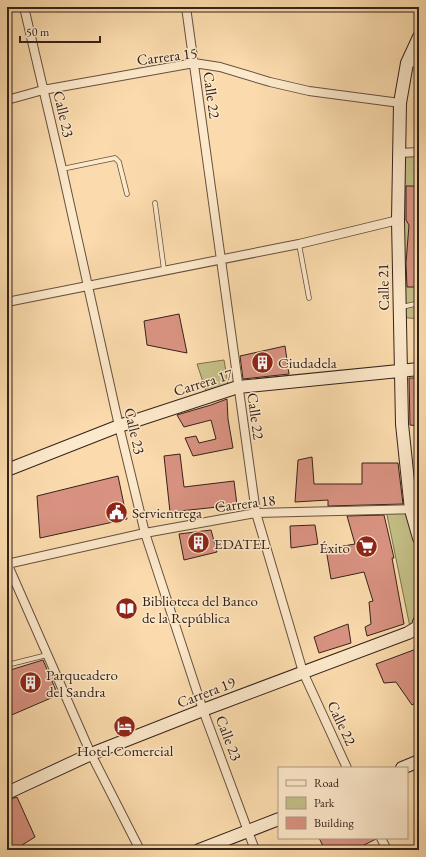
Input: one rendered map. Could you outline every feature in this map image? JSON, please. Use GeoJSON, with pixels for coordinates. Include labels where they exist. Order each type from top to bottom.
{"type":"FeatureCollection","features":[{"type":"Feature","properties":{"kind":"main road","name":"Calle 21"},"geometry":{"type":"LineString","coordinates":[[419,37],[413,63],[400,103],[398,220],[402,424],[419,538]]}},
{"type":"Feature","properties":{"kind":"main road","name":"Carrera 17"},"geometry":{"type":"LineString","coordinates":[[7,470],[119,426],[238,387],[419,369]]}},
{"type":"Feature","properties":{"kind":"main road","name":"Carrera 19"},"geometry":{"type":"LineString","coordinates":[[7,793],[91,754],[408,633],[419,625]]}},
{"type":"Feature","properties":{"kind":"main road"},"geometry":{"type":"LineString","coordinates":[[404,767],[419,761]]}},
{"type":"Feature","properties":{"kind":"main road"},"geometry":{"type":"LineString","coordinates":[[199,850],[278,819]]}},
{"type":"Feature","properties":{"kind":"street","name":"Calle 23"},"geometry":{"type":"LineString","coordinates":[[24,7],[62,169],[119,426],[145,533],[204,710],[255,850]]}},
{"type":"Feature","properties":{"kind":"street","name":"Calle 22"},"geometry":{"type":"LineString","coordinates":[[186,7],[256,513],[303,672],[347,767]]}},
{"type":"Feature","properties":{"kind":"street","name":"Carrera 15"},"geometry":{"type":"LineString","coordinates":[[7,100],[43,90],[194,64],[220,67],[270,82],[308,91],[400,103]]}},
{"type":"Feature","properties":{"kind":"street"},"geometry":{"type":"LineString","coordinates":[[399,153],[419,152]]}},
{"type":"Feature","properties":{"kind":"street"},"geometry":{"type":"LineString","coordinates":[[7,300],[299,244],[398,220]]}},
{"type":"Feature","properties":{"kind":"street","name":"Carrera 18"},"geometry":{"type":"LineString","coordinates":[[7,564],[145,533],[256,513],[415,509]]}},
{"type":"Feature","properties":{"kind":"street"},"geometry":{"type":"LineString","coordinates":[[7,564],[91,754],[140,850]]}},
{"type":"Feature","properties":{"kind":"street"},"geometry":{"type":"LineString","coordinates":[[382,839],[387,850]]}},
{"type":"Feature","properties":{"kind":"lane"},"geometry":{"type":"LineString","coordinates":[[62,169],[115,158],[119,162],[127,194]]}},
{"type":"Feature","properties":{"kind":"lane"},"geometry":{"type":"LineString","coordinates":[[155,203],[164,270]]}},
{"type":"Feature","properties":{"kind":"lane"},"geometry":{"type":"LineString","coordinates":[[299,244],[309,298]]}},
{"type":"Feature","properties":{"kind":"lane"},"geometry":{"type":"LineString","coordinates":[[400,308],[419,303]]}},
{"type":"Feature","properties":{"kind":"lane"},"geometry":{"type":"LineString","coordinates":[[7,665],[47,655]]}},
{"type":"Feature","properties":{"kind":"green space"},"geometry":{"type":"Polygon","coordinates":[[[419,152],[419,319],[400,317],[399,153],[419,152]]]}},
{"type":"Feature","properties":{"kind":"green space"},"geometry":{"type":"Polygon","coordinates":[[[224,360],[228,384],[206,391],[197,364],[224,360]]]}},
{"type":"Feature","properties":{"kind":"green space"},"geometry":{"type":"Polygon","coordinates":[[[419,509],[419,627],[411,632],[386,510],[419,509]]]}},
{"type":"Feature","properties":{"kind":"building"},"geometry":{"type":"Polygon","coordinates":[[[406,186],[419,186],[419,287],[407,287],[406,263],[409,225],[406,220],[406,186]]]}},
{"type":"Feature","properties":{"kind":"building"},"geometry":{"type":"Polygon","coordinates":[[[179,314],[187,353],[147,345],[144,321],[179,314]]]}},
{"type":"Feature","properties":{"kind":"building","name":"Ciudadela"},"geometry":{"type":"Polygon","coordinates":[[[285,346],[289,374],[243,379],[240,356],[285,346]]]}},
{"type":"Feature","properties":{"kind":"building"},"geometry":{"type":"Polygon","coordinates":[[[409,378],[419,378],[419,426],[410,425],[409,378]]]}},
{"type":"Feature","properties":{"kind":"building"},"geometry":{"type":"Polygon","coordinates":[[[227,399],[228,419],[233,448],[193,456],[185,438],[196,436],[199,443],[216,439],[211,420],[184,427],[177,415],[227,399]]]}},
{"type":"Feature","properties":{"kind":"building"},"geometry":{"type":"Polygon","coordinates":[[[180,454],[184,487],[234,481],[237,505],[170,512],[164,456],[180,454]]]}},
{"type":"Feature","properties":{"kind":"building"},"geometry":{"type":"Polygon","coordinates":[[[312,457],[314,484],[362,484],[362,463],[398,463],[403,504],[328,506],[328,500],[295,502],[298,460],[312,457]]]}},
{"type":"Feature","properties":{"kind":"building"},"geometry":{"type":"Polygon","coordinates":[[[419,469],[419,504],[418,504],[414,470],[419,469]]]}},
{"type":"Feature","properties":{"kind":"building"},"geometry":{"type":"Polygon","coordinates":[[[118,476],[127,519],[40,538],[37,496],[118,476]]]}},
{"type":"Feature","properties":{"kind":"building"},"geometry":{"type":"Polygon","coordinates":[[[384,515],[394,558],[392,558],[404,624],[367,636],[365,627],[371,624],[369,602],[373,601],[364,572],[331,579],[326,549],[355,544],[347,516],[384,515]]]}},
{"type":"Feature","properties":{"kind":"building"},"geometry":{"type":"Polygon","coordinates":[[[315,525],[318,544],[291,548],[290,526],[315,525]]]}},
{"type":"Feature","properties":{"kind":"building","name":"EDATEL"},"geometry":{"type":"Polygon","coordinates":[[[211,530],[217,552],[184,560],[179,534],[211,530]]]}},
{"type":"Feature","properties":{"kind":"building"},"geometry":{"type":"Polygon","coordinates":[[[348,624],[351,643],[319,653],[314,637],[348,624]]]}},
{"type":"Feature","properties":{"kind":"building"},"geometry":{"type":"Polygon","coordinates":[[[419,648],[419,701],[412,705],[396,682],[384,683],[376,664],[419,648]]]}},
{"type":"Feature","properties":{"kind":"building","name":"Parqueadero del Sandra"},"geometry":{"type":"Polygon","coordinates":[[[43,660],[58,695],[7,717],[7,671],[43,660]]]}},
{"type":"Feature","properties":{"kind":"building"},"geometry":{"type":"Polygon","coordinates":[[[17,797],[35,837],[14,850],[7,850],[7,800],[17,797]]]}},
{"type":"Feature","properties":{"kind":"building"},"geometry":{"type":"Polygon","coordinates":[[[320,839],[376,839],[354,850],[325,850],[320,839]]]}},
{"type":"Feature","properties":{"kind":"place","name":"Ciudadela"},"geometry":{"type":"Point","coordinates":[263,362]}},
{"type":"Feature","properties":{"kind":"place","name":"Servientrega"},"geometry":{"type":"Point","coordinates":[116,512]}},
{"type":"Feature","properties":{"kind":"place","name":"EDATEL"},"geometry":{"type":"Point","coordinates":[198,543]}},
{"type":"Feature","properties":{"kind":"place","name":"Éxito"},"geometry":{"type":"Point","coordinates":[366,547]}},
{"type":"Feature","properties":{"kind":"place","name":"Biblioteca del Banco de la República"},"geometry":{"type":"Point","coordinates":[126,609]}},
{"type":"Feature","properties":{"kind":"place","name":"Parqueadero del Sandra"},"geometry":{"type":"Point","coordinates":[30,683]}},
{"type":"Feature","properties":{"kind":"place","name":"Hotel Comercial"},"geometry":{"type":"Point","coordinates":[125,727]}}]}
